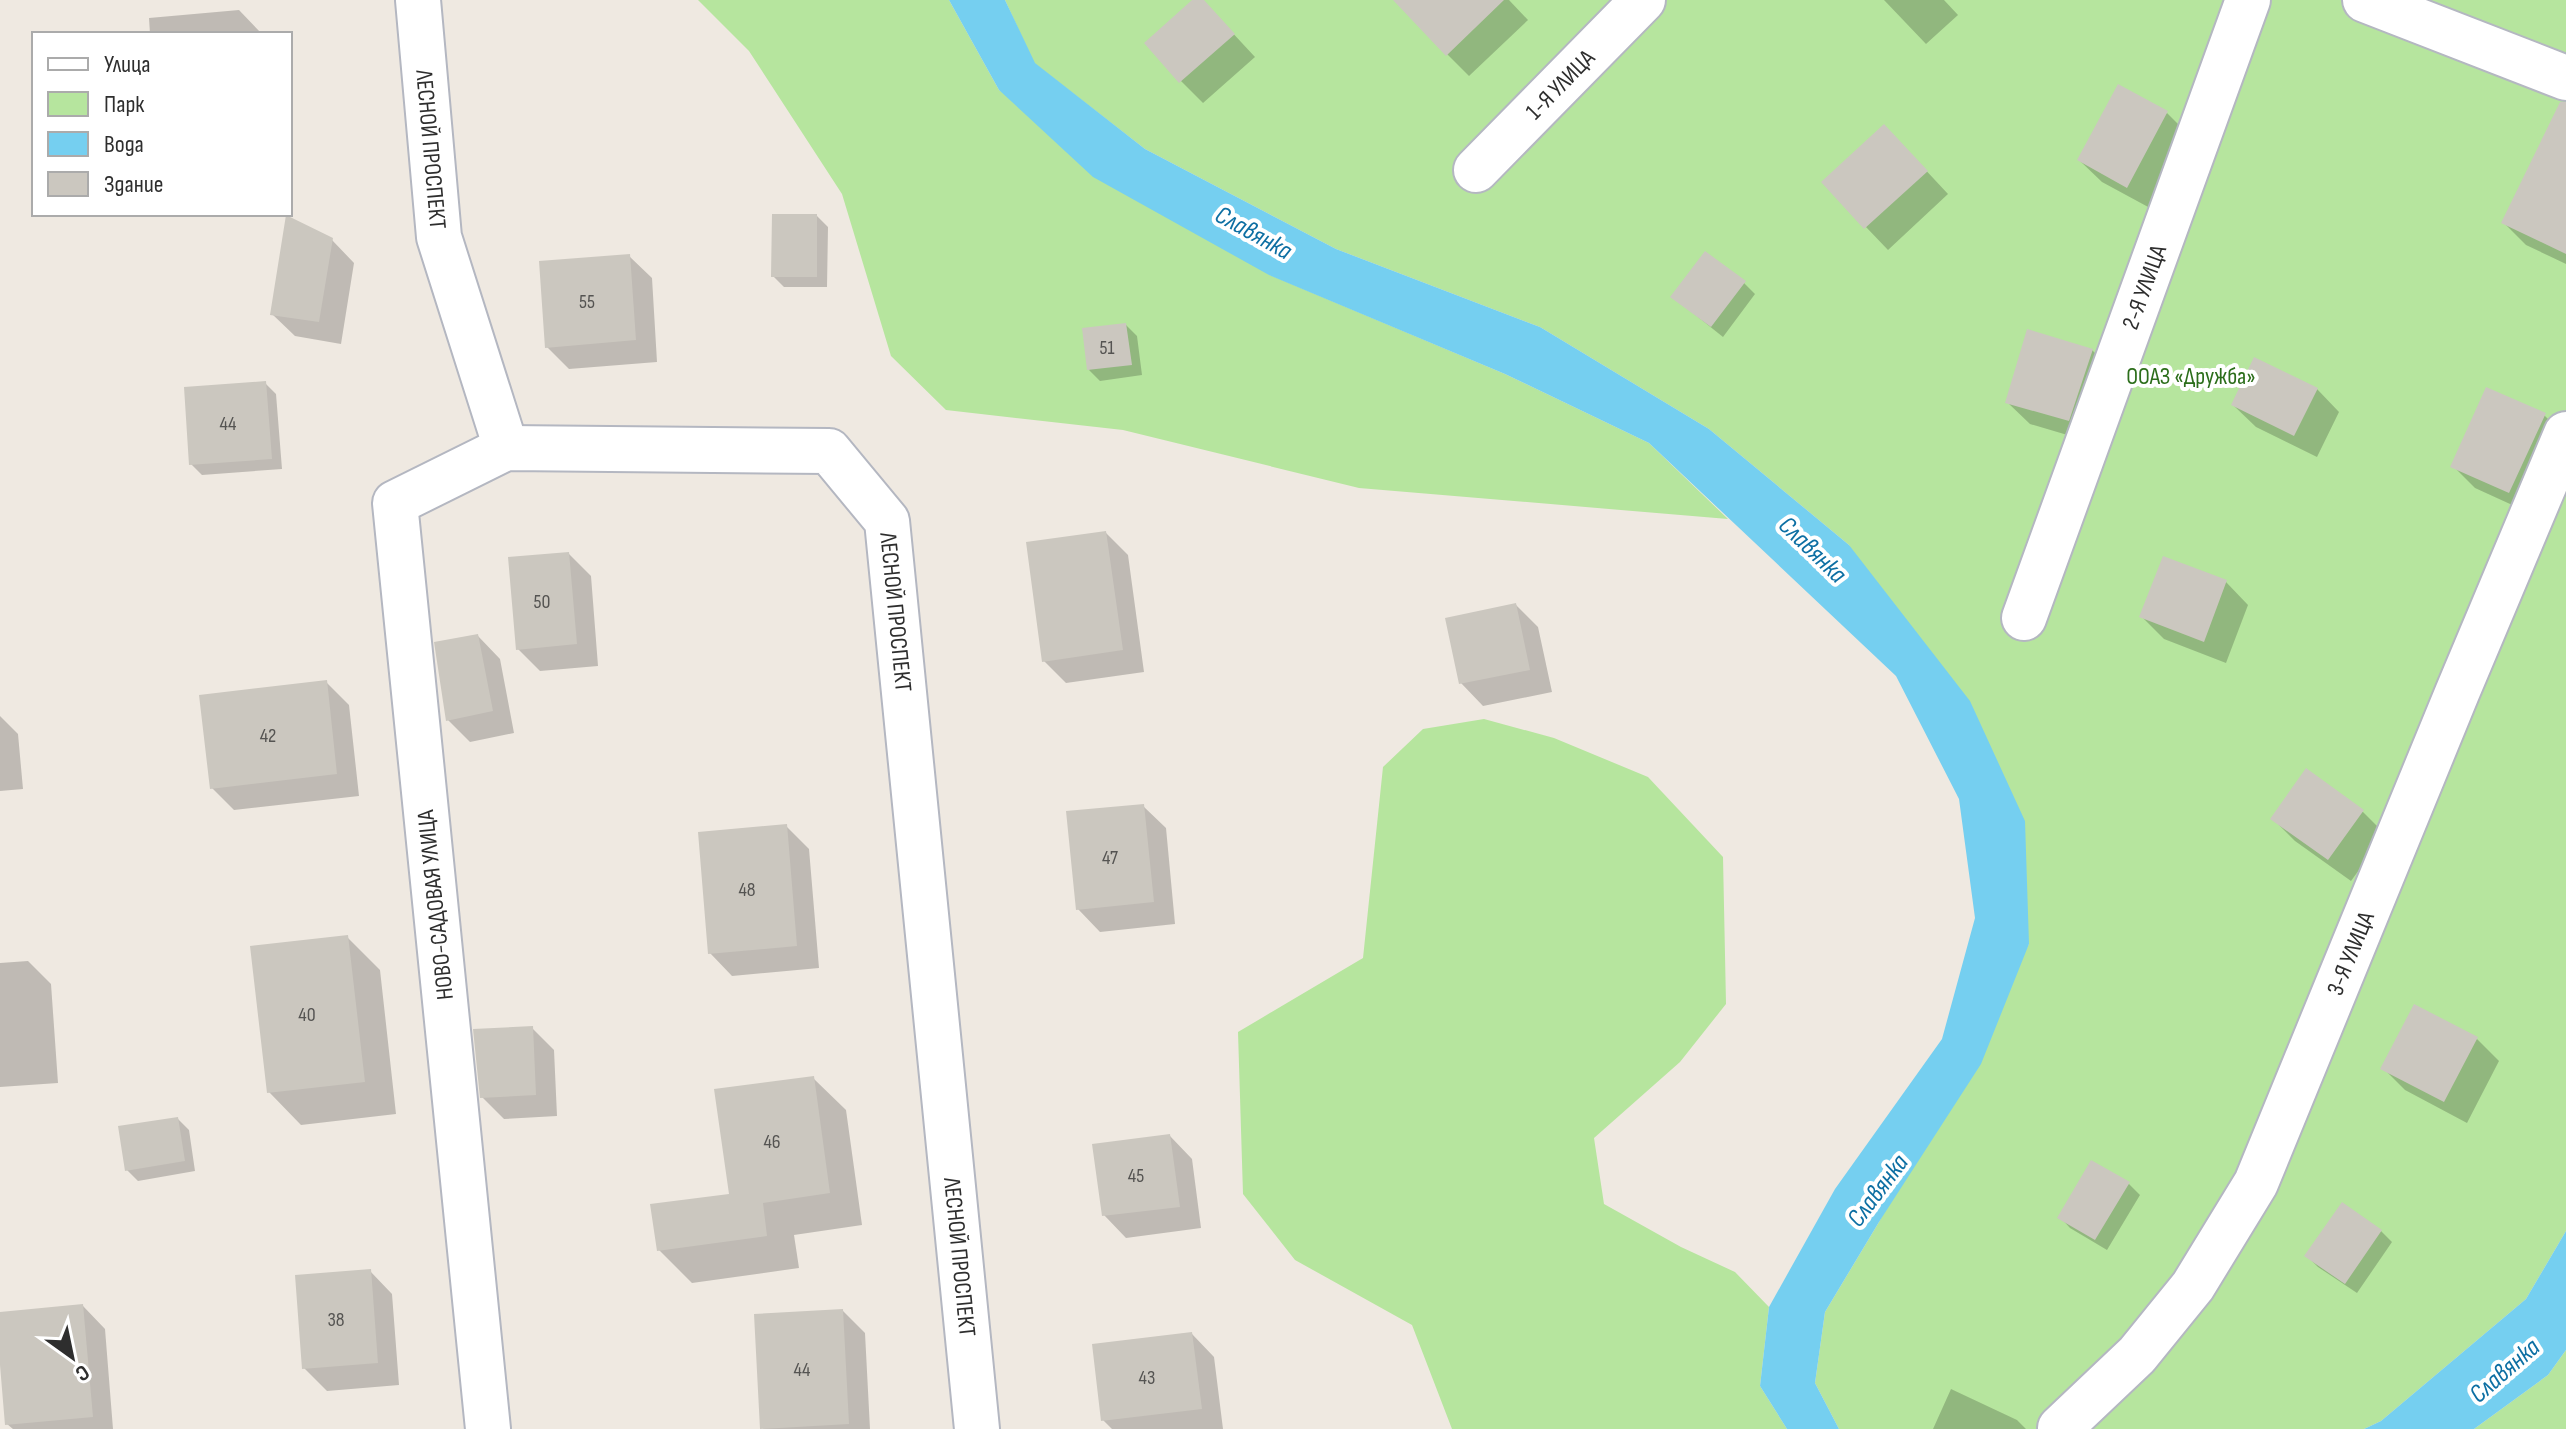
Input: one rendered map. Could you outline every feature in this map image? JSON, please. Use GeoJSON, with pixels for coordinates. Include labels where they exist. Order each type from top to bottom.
{"type":"FeatureCollection","features":[{"type":"Feature","properties":{"kind":"street","name":"ЛЕСНОЙ ПРОСПЕКТ"},"geometry":{"type":"LineString","coordinates":[[418,0],[439,237],[506,448],[829,451],[887,521],[977,1429]]}},
{"type":"Feature","properties":{"kind":"street","name":"1-Я УЛИЦА"},"geometry":{"type":"LineString","coordinates":[[1476,170],[1643,0]]}},
{"type":"Feature","properties":{"kind":"street","name":"2-Я УЛИЦА"},"geometry":{"type":"LineString","coordinates":[[2024,618],[2248,0]]}},
{"type":"Feature","properties":{"kind":"street"},"geometry":{"type":"LineString","coordinates":[[2365,0],[2566,78]]}},
{"type":"Feature","properties":{"kind":"street","name":"3-Я УЛИЦА"},"geometry":{"type":"LineString","coordinates":[[2060,1428],[2137,1355],[2193,1286],[2256,1183],[2566,434]]}},
{"type":"Feature","properties":{"kind":"street","name":"НОВО-САДОВАЯ УЛИЦА"},"geometry":{"type":"LineString","coordinates":[[488,1429],[395,503],[506,448]]}},
{"type":"Feature","properties":{"kind":"green space"},"geometry":{"type":"Polygon","coordinates":[[[698,0],[949,0],[999,90],[1270,275],[1505,374],[1649,443],[1728,519],[1359,488],[1123,430],[946,410],[891,356],[842,194],[749,51],[698,0]]]}},
{"type":"Feature","properties":{"kind":"green space","name":"ООАЗ «Дружба»"},"geometry":{"type":"Polygon","coordinates":[[[1005,0],[2566,0],[2566,1231],[2526,1299],[2381,1421],[2364,1429],[1839,1429],[1815,1383],[1825,1312],[1879,1222],[2029,944],[1849,545],[1709,429],[1540,327],[1336,249],[1145,149],[1034,63],[1005,0]]]}},
{"type":"Feature","properties":{"kind":"green space"},"geometry":{"type":"Polygon","coordinates":[[[1484,719],[1554,738],[1648,777],[1723,857],[1726,1004],[1680,1062],[1594,1138],[1604,1204],[1681,1247],[1735,1272],[1769,1307],[1760,1386],[1787,1429],[1452,1429],[1412,1325],[1295,1260],[1243,1194],[1238,1032],[1363,958],[1383,767],[1423,729],[1484,719]]]}},
{"type":"Feature","properties":{"kind":"green space"},"geometry":{"type":"Polygon","coordinates":[[[2566,1350],[2566,1429],[2474,1429],[2548,1375],[2566,1350]]]}},
{"type":"Feature","properties":{"kind":"water","name":"Славянка"},"geometry":{"type":"Polygon","coordinates":[[[949,0],[1005,0],[1035,63],[1145,149],[1336,249],[1540,327],[1709,429],[1849,545],[1970,701],[2025,821],[2029,944],[1981,1064],[1825,1312],[1815,1383],[1839,1429],[1787,1429],[1760,1386],[1769,1307],[1835,1189],[1942,1039],[1975,918],[1959,799],[1896,676],[1649,443],[1505,374],[1269,275],[1093,177],[999,90],[949,0]]]}},
{"type":"Feature","properties":{"kind":"water","name":"Славянка"},"geometry":{"type":"Polygon","coordinates":[[[2566,1231],[2566,1350],[2548,1375],[2474,1429],[2364,1429],[2381,1421],[2526,1299],[2566,1231]]]}},
{"type":"Feature","properties":{"kind":"building"},"geometry":{"type":"Polygon","coordinates":[[[1192,0],[1204,0],[1235,34],[1179,83],[1144,43],[1192,0]]]}},
{"type":"Feature","properties":{"kind":"building"},"geometry":{"type":"Polygon","coordinates":[[[1393,0],[1504,0],[1446,56],[1393,0]]]}},
{"type":"Feature","properties":{"kind":"building"},"geometry":{"type":"Polygon","coordinates":[[[2118,84],[2168,111],[2127,188],[2077,160],[2118,84]]]}},
{"type":"Feature","properties":{"kind":"building"},"geometry":{"type":"Polygon","coordinates":[[[2560,102],[2566,102],[2566,254],[2501,223],[2560,102]]]}},
{"type":"Feature","properties":{"kind":"building"},"geometry":{"type":"Polygon","coordinates":[[[1884,124],[1928,171],[1864,229],[1821,182],[1884,124]]]}},
{"type":"Feature","properties":{"kind":"building"},"geometry":{"type":"Polygon","coordinates":[[[772,214],[817,214],[817,277],[771,277],[772,214]]]}},
{"type":"Feature","properties":{"kind":"building"},"geometry":{"type":"Polygon","coordinates":[[[288,216],[333,238],[319,322],[270,315],[288,216]]]}},
{"type":"Feature","properties":{"kind":"building"},"geometry":{"type":"Polygon","coordinates":[[[1705,251],[1746,281],[1711,327],[1670,297],[1705,251]]]}},
{"type":"Feature","properties":{"kind":"building"},"geometry":{"type":"Polygon","coordinates":[[[630,254],[636,340],[545,348],[539,261],[630,254]]]}},
{"type":"Feature","properties":{"kind":"building"},"geometry":{"type":"Polygon","coordinates":[[[1126,323],[1132,365],[1087,370],[1082,328],[1126,323]]]}},
{"type":"Feature","properties":{"kind":"building"},"geometry":{"type":"Polygon","coordinates":[[[2027,329],[2093,349],[2069,421],[2005,403],[2027,329]]]}},
{"type":"Feature","properties":{"kind":"building"},"geometry":{"type":"Polygon","coordinates":[[[2254,357],[2318,388],[2294,436],[2231,405],[2254,357]]]}},
{"type":"Feature","properties":{"kind":"building"},"geometry":{"type":"Polygon","coordinates":[[[266,381],[272,459],[189,465],[184,387],[266,381]]]}},
{"type":"Feature","properties":{"kind":"building"},"geometry":{"type":"Polygon","coordinates":[[[2486,387],[2546,413],[2509,493],[2450,467],[2486,387]]]}},
{"type":"Feature","properties":{"kind":"building"},"geometry":{"type":"Polygon","coordinates":[[[1106,531],[1123,650],[1042,662],[1026,542],[1106,531]]]}},
{"type":"Feature","properties":{"kind":"building"},"geometry":{"type":"Polygon","coordinates":[[[569,552],[577,644],[516,650],[508,557],[569,552]]]}},
{"type":"Feature","properties":{"kind":"building"},"geometry":{"type":"Polygon","coordinates":[[[2163,556],[2227,580],[2204,642],[2139,617],[2163,556]]]}},
{"type":"Feature","properties":{"kind":"building"},"geometry":{"type":"Polygon","coordinates":[[[1516,603],[1530,670],[1459,684],[1445,618],[1516,603]]]}},
{"type":"Feature","properties":{"kind":"building"},"geometry":{"type":"Polygon","coordinates":[[[478,634],[493,711],[446,721],[434,642],[478,634]]]}},
{"type":"Feature","properties":{"kind":"building"},"geometry":{"type":"Polygon","coordinates":[[[327,680],[337,774],[210,789],[199,695],[327,680]]]}},
{"type":"Feature","properties":{"kind":"building"},"geometry":{"type":"Polygon","coordinates":[[[2306,768],[2364,810],[2328,860],[2270,819],[2306,768]]]}},
{"type":"Feature","properties":{"kind":"building"},"geometry":{"type":"Polygon","coordinates":[[[1144,804],[1154,902],[1076,910],[1066,811],[1144,804]]]}},
{"type":"Feature","properties":{"kind":"building"},"geometry":{"type":"Polygon","coordinates":[[[787,824],[797,946],[708,954],[698,832],[787,824]]]}},
{"type":"Feature","properties":{"kind":"building"},"geometry":{"type":"Polygon","coordinates":[[[348,935],[365,1082],[267,1093],[250,946],[348,935]]]}},
{"type":"Feature","properties":{"kind":"building"},"geometry":{"type":"Polygon","coordinates":[[[2414,1004],[2478,1037],[2444,1102],[2380,1069],[2414,1004]]]}},
{"type":"Feature","properties":{"kind":"building"},"geometry":{"type":"Polygon","coordinates":[[[533,1026],[536,1095],[480,1098],[473,1029],[533,1026]]]}},
{"type":"Feature","properties":{"kind":"building"},"geometry":{"type":"Polygon","coordinates":[[[814,1076],[830,1193],[763,1203],[767,1236],[657,1251],[650,1204],[729,1194],[714,1089],[814,1076]]]}},
{"type":"Feature","properties":{"kind":"building"},"geometry":{"type":"Polygon","coordinates":[[[178,1117],[185,1161],[125,1171],[118,1126],[178,1117]]]}},
{"type":"Feature","properties":{"kind":"building"},"geometry":{"type":"Polygon","coordinates":[[[1170,1134],[1180,1207],[1102,1216],[1092,1144],[1170,1134]]]}},
{"type":"Feature","properties":{"kind":"building"},"geometry":{"type":"Polygon","coordinates":[[[2091,1160],[2130,1182],[2095,1240],[2057,1218],[2091,1160]]]}},
{"type":"Feature","properties":{"kind":"building"},"geometry":{"type":"Polygon","coordinates":[[[2342,1202],[2382,1230],[2345,1284],[2304,1256],[2342,1202]]]}},
{"type":"Feature","properties":{"kind":"building"},"geometry":{"type":"Polygon","coordinates":[[[371,1269],[378,1363],[302,1369],[295,1275],[371,1269]]]}},
{"type":"Feature","properties":{"kind":"building"},"geometry":{"type":"Polygon","coordinates":[[[83,1304],[93,1417],[5,1425],[0,1312],[83,1304]]]}},
{"type":"Feature","properties":{"kind":"building"},"geometry":{"type":"Polygon","coordinates":[[[843,1309],[849,1424],[760,1429],[754,1314],[843,1309]]]}},
{"type":"Feature","properties":{"kind":"building"},"geometry":{"type":"Polygon","coordinates":[[[1192,1332],[1202,1409],[1101,1421],[1092,1344],[1192,1332]]]}}]}
